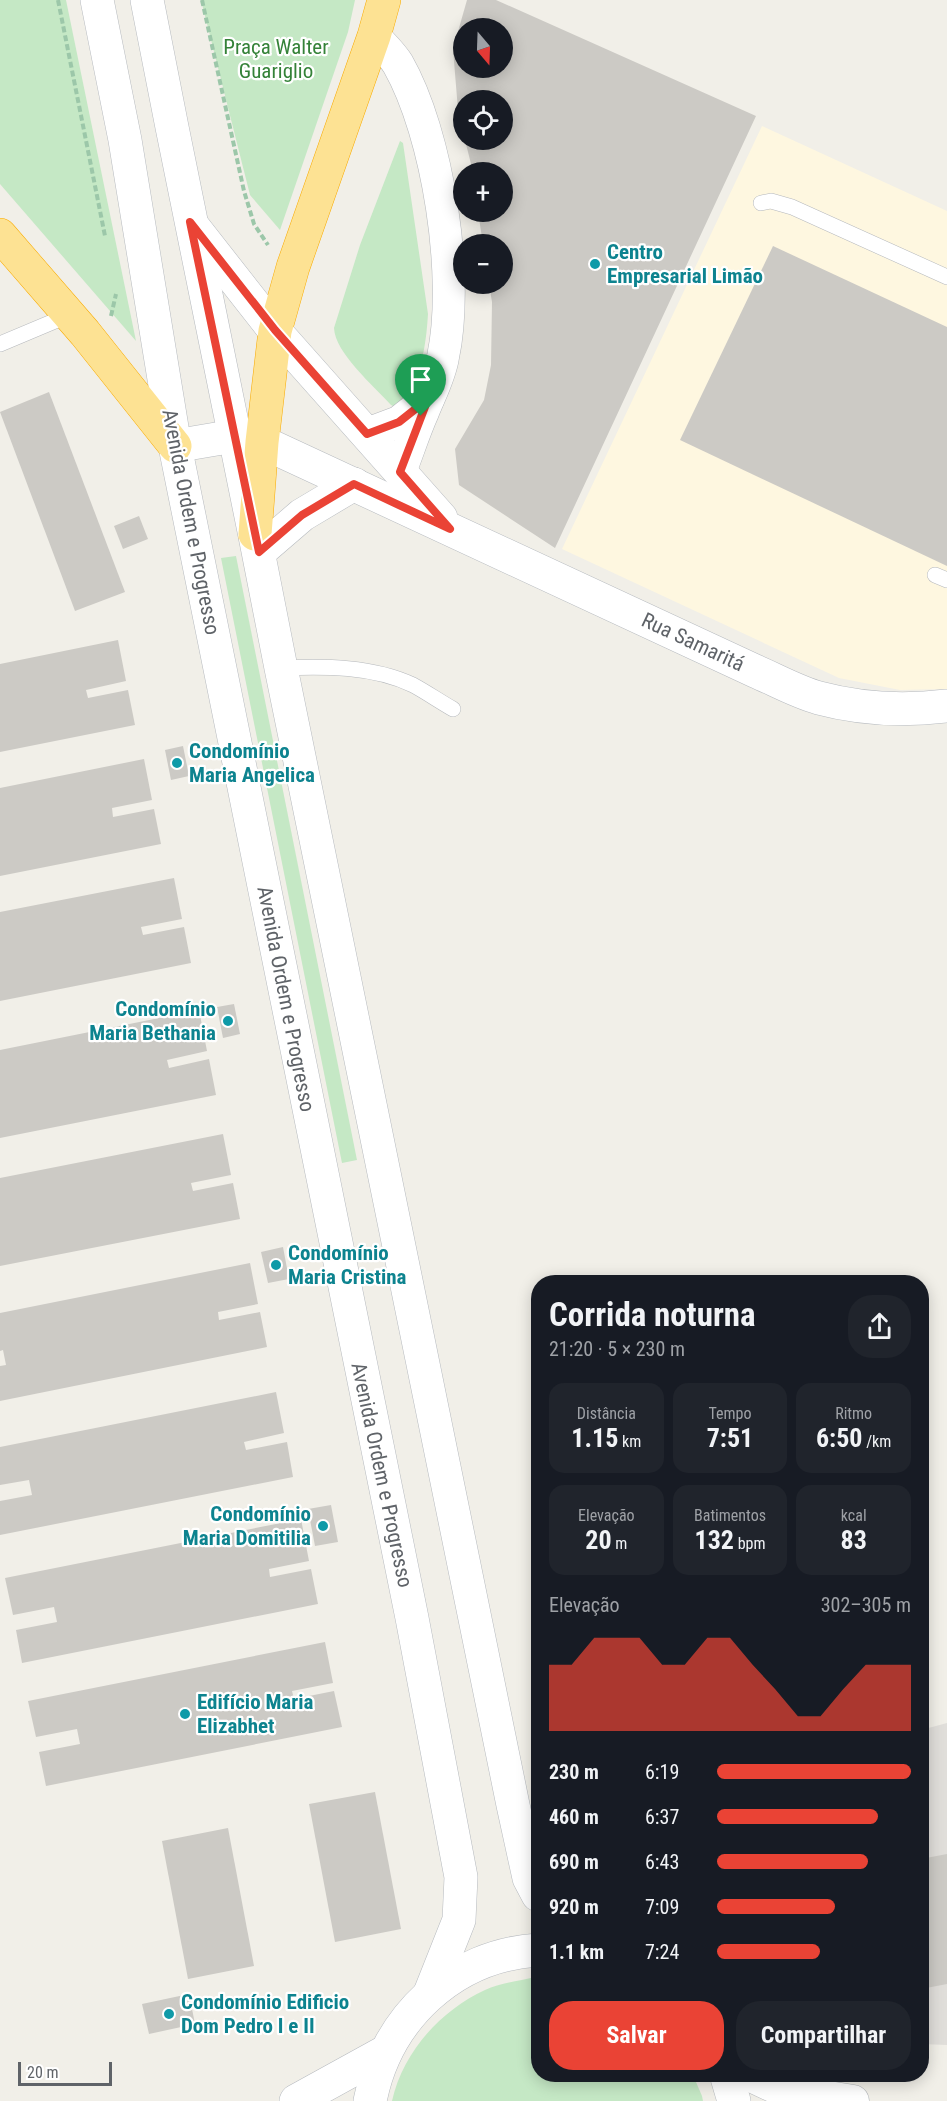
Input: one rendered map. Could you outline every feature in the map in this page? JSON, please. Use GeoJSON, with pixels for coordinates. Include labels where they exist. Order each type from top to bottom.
{"type":"FeatureCollection","features":[{"type":"Feature","properties":{"kind":"highway"},"geometry":{"type":"LineString","coordinates":[[257,543],[248,439],[293,267],[374,36],[384,0]]}},
{"type":"Feature","properties":{"kind":"highway"},"geometry":{"type":"LineString","coordinates":[[0,235],[69,315],[175,446]]}},
{"type":"Feature","properties":{"kind":"main road","name":"Avenida Ordem e Progresso"},"geometry":{"type":"LineString","coordinates":[[97,0],[125,140],[175,446],[412,1618],[461,1877],[459,1920],[430,1993]]}},
{"type":"Feature","properties":{"kind":"main road"},"geometry":{"type":"LineString","coordinates":[[147,0],[190,222],[248,439],[175,446]]}},
{"type":"Feature","properties":{"kind":"main road","name":"Rua Samaritá"},"geometry":{"type":"LineString","coordinates":[[190,222],[275,330],[450,529]]}},
{"type":"Feature","properties":{"kind":"main road","name":"Rua Samaritá"},"geometry":{"type":"LineString","coordinates":[[248,439],[354,484],[817,698],[857,706],[900,708],[947,706]]}},
{"type":"Feature","properties":{"kind":"main road"},"geometry":{"type":"LineString","coordinates":[[354,484],[257,543],[515,1815],[531,1882]]}},
{"type":"Feature","properties":{"kind":"main road"},"geometry":{"type":"LineString","coordinates":[[370,2101],[374,2081],[385,2052],[405,2020],[430,1993],[470,1967],[516,1951],[531,1950]]}},
{"type":"Feature","properties":{"kind":"main road"},"geometry":{"type":"LineString","coordinates":[[296,2101],[385,2052]]}},
{"type":"Feature","properties":{"kind":"main road"},"geometry":{"type":"LineString","coordinates":[[728,2082],[734,2101]]}},
{"type":"Feature","properties":{"kind":"street"},"geometry":{"type":"LineString","coordinates":[[374,36],[397,62],[423,122],[439,196],[446,242],[450,295],[443,360],[400,472]]}},
{"type":"Feature","properties":{"kind":"street"},"geometry":{"type":"LineString","coordinates":[[367,434],[399,422],[428,399]]}},
{"type":"Feature","properties":{"kind":"street"},"geometry":{"type":"LineString","coordinates":[[765,2082],[779,2088],[853,2101]]}},
{"type":"Feature","properties":{"kind":"lane"},"geometry":{"type":"LineString","coordinates":[[761,203],[771,201],[792,207],[947,277]]}},
{"type":"Feature","properties":{"kind":"lane"},"geometry":{"type":"LineString","coordinates":[[0,344],[69,315]]}},
{"type":"Feature","properties":{"kind":"lane"},"geometry":{"type":"LineString","coordinates":[[281,668],[329,666],[379,674],[411,684],[453,708]]}},
{"type":"Feature","properties":{"kind":"path"},"geometry":{"type":"LineString","coordinates":[[58,0],[107,245]]}},
{"type":"Feature","properties":{"kind":"path"},"geometry":{"type":"LineString","coordinates":[[202,0],[244,191],[255,224],[267,244]]}},
{"type":"Feature","properties":{"kind":"path"},"geometry":{"type":"LineString","coordinates":[[111,318],[116,291]]}},
{"type":"Feature","properties":{"kind":"shaded area"},"geometry":{"type":"Polygon","coordinates":[[[762,126],[947,211],[947,689],[900,690],[839,678],[562,549],[762,126]]]}},
{"type":"Feature","properties":{"kind":"shaded area"},"geometry":{"type":"Polygon","coordinates":[[[947,1723],[947,2045],[929,2044],[929,1728],[947,1723]]]}},
{"type":"Feature","properties":{"kind":"green space"},"geometry":{"type":"Polygon","coordinates":[[[0,0],[66,0],[136,341],[0,184],[0,0]]]}},
{"type":"Feature","properties":{"kind":"green space","name":"Praça Walter Guariglio"},"geometry":{"type":"Polygon","coordinates":[[[201,0],[355,0],[348,32],[280,230],[250,195],[201,0]]]}},
{"type":"Feature","properties":{"kind":"green space"},"geometry":{"type":"Polygon","coordinates":[[[400,141],[403,143],[428,314],[424,352],[416,377],[404,398],[395,407],[348,358],[336,338],[334,328],[360,245],[400,141]]]}},
{"type":"Feature","properties":{"kind":"green space"},"geometry":{"type":"Polygon","coordinates":[[[236,556],[357,1160],[342,1163],[221,558],[236,556]]]}},
{"type":"Feature","properties":{"kind":"green space"},"geometry":{"type":"Polygon","coordinates":[[[531,1978],[531,2082],[696,2082],[703,2101],[392,2101],[397,2083],[414,2050],[439,2021],[469,1999],[503,1984],[531,1978]]]}},
{"type":"Feature","properties":{"kind":"building","name":"Centro Empresarial Limão"},"geometry":{"type":"Polygon","coordinates":[[[467,0],[496,0],[756,116],[555,548],[459,485],[455,449],[484,400],[491,365],[491,294],[513,294],[513,234],[481,234],[480,222],[513,222],[513,162],[470,162],[468,150],[513,150],[513,90],[456,90],[455,78],[513,78],[513,18],[462,18],[467,0]]]}},
{"type":"Feature","properties":{"kind":"building"},"geometry":{"type":"Polygon","coordinates":[[[773,246],[947,327],[947,566],[680,440],[773,246]]]}},
{"type":"Feature","properties":{"kind":"building"},"geometry":{"type":"Polygon","coordinates":[[[49,392],[125,592],[75,611],[0,412],[49,392]]]}},
{"type":"Feature","properties":{"kind":"building"},"geometry":{"type":"Polygon","coordinates":[[[139,516],[148,539],[123,549],[114,526],[139,516]]]}},
{"type":"Feature","properties":{"kind":"building"},"geometry":{"type":"Polygon","coordinates":[[[118,640],[126,681],[86,690],[88,698],[128,690],[135,725],[0,752],[0,664],[118,640]]]}},
{"type":"Feature","properties":{"kind":"building","name":"Condomínio Maria Angelica"},"geometry":{"type":"Polygon","coordinates":[[[183,746],[189,776],[171,780],[165,750],[183,746]]]}},
{"type":"Feature","properties":{"kind":"building"},"geometry":{"type":"Polygon","coordinates":[[[144,759],[152,800],[112,808],[113,817],[154,809],[161,844],[0,876],[0,788],[144,759]]]}},
{"type":"Feature","properties":{"kind":"building"},"geometry":{"type":"Polygon","coordinates":[[[174,878],[182,919],[141,927],[143,935],[184,927],[191,963],[0,1001],[0,912],[174,878]]]}},
{"type":"Feature","properties":{"kind":"building","name":"Condomínio Maria Bethania"},"geometry":{"type":"Polygon","coordinates":[[[234,1004],[240,1034],[223,1038],[217,1007],[234,1004]]]}},
{"type":"Feature","properties":{"kind":"building"},"geometry":{"type":"Polygon","coordinates":[[[199,1010],[207,1051],[167,1060],[169,1068],[209,1059],[216,1095],[0,1138],[0,1050],[199,1010]]]}},
{"type":"Feature","properties":{"kind":"building"},"geometry":{"type":"Polygon","coordinates":[[[223,1134],[231,1175],[191,1183],[193,1191],[233,1183],[240,1219],[0,1266],[0,1178],[223,1134]]]}},
{"type":"Feature","properties":{"kind":"building","name":"Condomínio Maria Cristina"},"geometry":{"type":"Polygon","coordinates":[[[283,1247],[289,1279],[268,1283],[261,1252],[283,1247]]]}},
{"type":"Feature","properties":{"kind":"building"},"geometry":{"type":"Polygon","coordinates":[[[250,1263],[258,1304],[218,1312],[219,1320],[260,1312],[267,1347],[0,1401],[0,1366],[6,1365],[3,1350],[0,1351],[0,1313],[250,1263]]]}},
{"type":"Feature","properties":{"kind":"building"},"geometry":{"type":"Polygon","coordinates":[[[276,1392],[284,1433],[244,1442],[246,1450],[287,1442],[293,1477],[0,1535],[0,1501],[32,1495],[29,1480],[0,1485],[0,1447],[276,1392]]]}},
{"type":"Feature","properties":{"kind":"building","name":"Condomínio Maria Domitilia"},"geometry":{"type":"Polygon","coordinates":[[[331,1505],[338,1542],[315,1546],[308,1509],[331,1505]]]}},
{"type":"Feature","properties":{"kind":"building"},"geometry":{"type":"Polygon","coordinates":[[[301,1519],[309,1561],[269,1569],[270,1577],[311,1569],[318,1604],[22,1663],[16,1630],[57,1622],[54,1607],[13,1615],[5,1578],[301,1519]]]}},
{"type":"Feature","properties":{"kind":"building","name":"Edifício Maria Elizabhet"},"geometry":{"type":"Polygon","coordinates":[[[325,1642],[333,1683],[292,1691],[294,1699],[334,1691],[342,1727],[46,1786],[39,1752],[80,1744],[77,1729],[36,1737],[28,1701],[325,1642]]]}},
{"type":"Feature","properties":{"kind":"building"},"geometry":{"type":"Polygon","coordinates":[[[375,1792],[401,1929],[335,1942],[309,1804],[375,1792]]]}},
{"type":"Feature","properties":{"kind":"building"},"geometry":{"type":"Polygon","coordinates":[[[228,1828],[254,1966],[188,1979],[162,1841],[228,1828]]]}},
{"type":"Feature","properties":{"kind":"building"},"geometry":{"type":"Polygon","coordinates":[[[947,1854],[947,1984],[929,1987],[929,1857],[947,1854]]]}},
{"type":"Feature","properties":{"kind":"building","name":"Condomínio Edificio Dom Pedro I e II"},"geometry":{"type":"Polygon","coordinates":[[[189,1994],[195,2024],[149,2034],[142,2004],[189,1994]]]}},
{"type":"Feature","properties":{"kind":"place","name":"Centro Empresarial Limão"},"geometry":{"type":"Point","coordinates":[595,264]}},
{"type":"Feature","properties":{"kind":"place","name":"Condomínio Maria Angelica"},"geometry":{"type":"Point","coordinates":[177,763]}},
{"type":"Feature","properties":{"kind":"place","name":"Condomínio Maria Bethania"},"geometry":{"type":"Point","coordinates":[228,1021]}},
{"type":"Feature","properties":{"kind":"place","name":"Condomínio Maria Cristina"},"geometry":{"type":"Point","coordinates":[276,1265]}},
{"type":"Feature","properties":{"kind":"place","name":"Condomínio Maria Domitilia"},"geometry":{"type":"Point","coordinates":[323,1526]}},
{"type":"Feature","properties":{"kind":"place","name":"Edifício Maria Elizabhet"},"geometry":{"type":"Point","coordinates":[185,1714]}},
{"type":"Feature","properties":{"kind":"place","name":"Condomínio Edificio Dom Pedro I e II"},"geometry":{"type":"Point","coordinates":[169,2014]}},
{"type":"Feature","properties":{"kind":"route"},"geometry":{"type":"LineString","coordinates":[[190,222],[275,330],[367,434],[399,422],[428,399],[421,416],[400,472],[450,529],[354,484],[302,515],[259,552],[190,222]]}}]}
